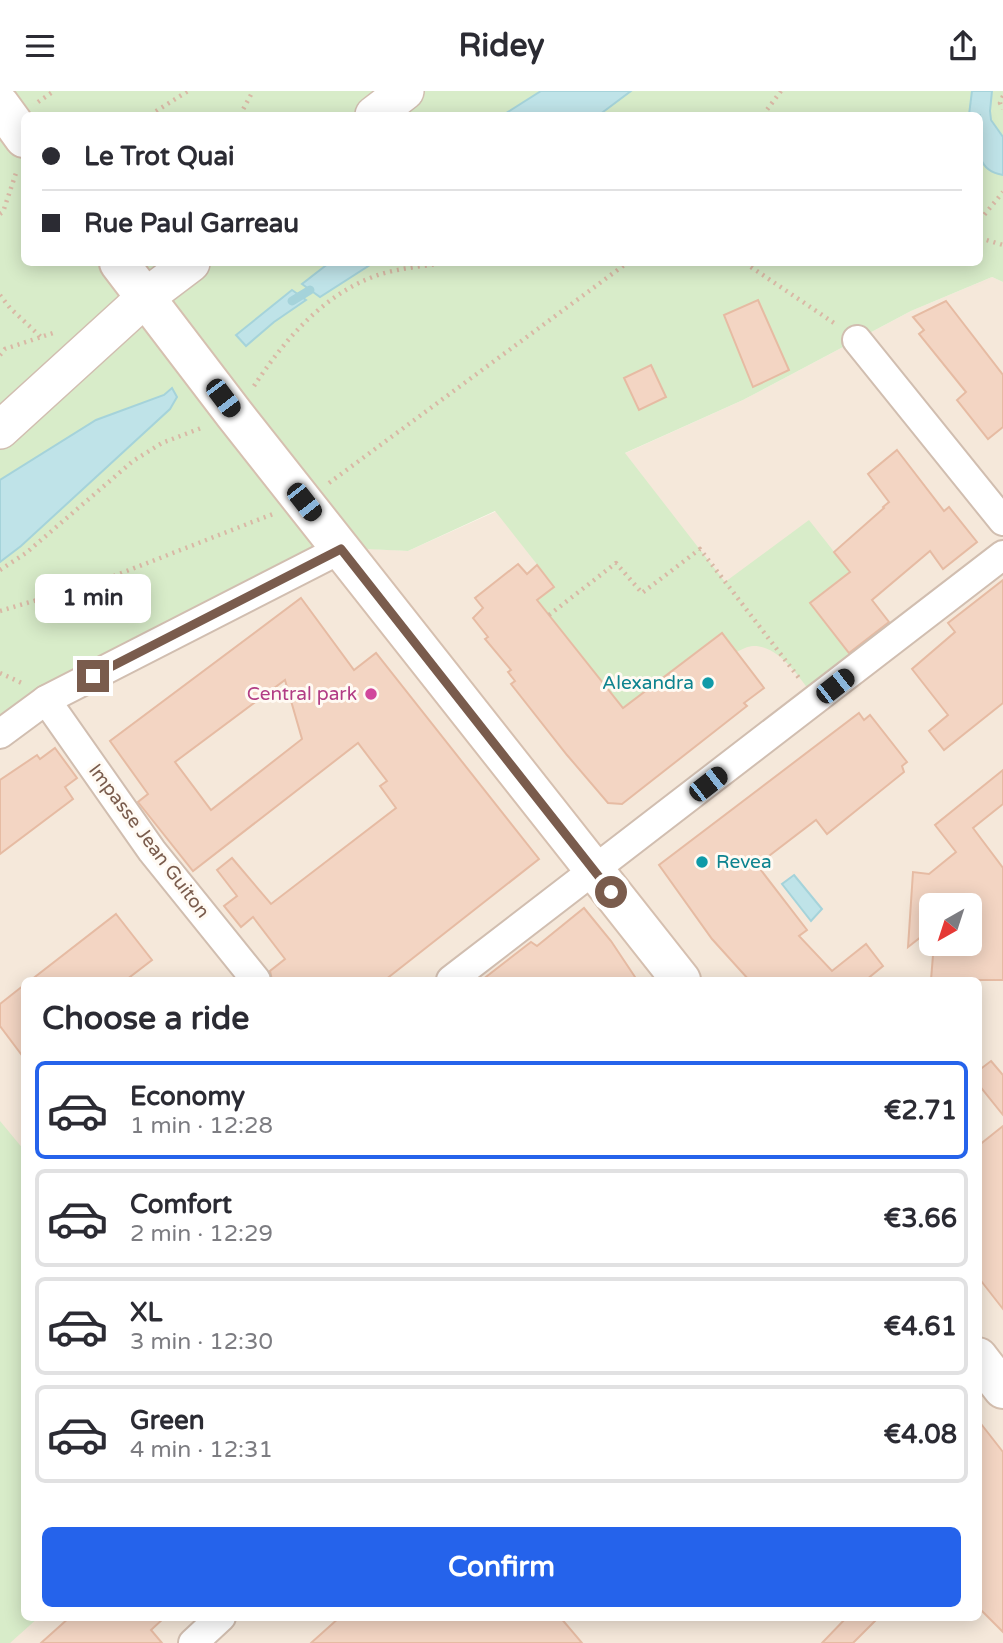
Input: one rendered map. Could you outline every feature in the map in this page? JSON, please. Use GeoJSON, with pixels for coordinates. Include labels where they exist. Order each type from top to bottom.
{"type":"FeatureCollection","features":[{"type":"Feature","properties":{"kind":"main road"},"geometry":{"type":"LineString","coordinates":[[0,105],[21,147]]}},
{"type":"Feature","properties":{"kind":"main road"},"geometry":{"type":"LineString","coordinates":[[121,266],[679,977]]}},
{"type":"Feature","properties":{"kind":"main road"},"geometry":{"type":"LineString","coordinates":[[982,1362],[1003,1389]]}},
{"type":"Feature","properties":{"kind":"street"},"geometry":{"type":"LineString","coordinates":[[378,112],[405,91]]}},
{"type":"Feature","properties":{"kind":"street"},"geometry":{"type":"LineString","coordinates":[[0,430],[146,297],[187,266]]}},
{"type":"Feature","properties":{"kind":"street"},"geometry":{"type":"LineString","coordinates":[[858,339],[1003,521]]}},
{"type":"Feature","properties":{"kind":"street"},"geometry":{"type":"LineString","coordinates":[[0,734],[46,700],[341,549]]}},
{"type":"Feature","properties":{"kind":"street"},"geometry":{"type":"LineString","coordinates":[[456,977],[1003,555]]}},
{"type":"Feature","properties":{"kind":"street","name":"Impasse Jean Guiton"},"geometry":{"type":"LineString","coordinates":[[46,700],[152,851],[254,977]]}},
{"type":"Feature","properties":{"kind":"street"},"geometry":{"type":"LineString","coordinates":[[193,1643],[217,1621]]}},
{"type":"Feature","properties":{"kind":"path"},"geometry":{"type":"LineString","coordinates":[[155,112],[188,91]]}},
{"type":"Feature","properties":{"kind":"path"},"geometry":{"type":"LineString","coordinates":[[242,112],[253,91]]}},
{"type":"Feature","properties":{"kind":"path"},"geometry":{"type":"LineString","coordinates":[[765,112],[781,91]]}},
{"type":"Feature","properties":{"kind":"path"},"geometry":{"type":"LineString","coordinates":[[1003,96],[1000,103],[1003,109]]}},
{"type":"Feature","properties":{"kind":"path"},"geometry":{"type":"LineString","coordinates":[[0,214],[3,212],[21,152]]}},
{"type":"Feature","properties":{"kind":"path"},"geometry":{"type":"LineString","coordinates":[[983,216],[1003,192]]}},
{"type":"Feature","properties":{"kind":"path"},"geometry":{"type":"LineString","coordinates":[[983,239],[1003,245]]}},
{"type":"Feature","properties":{"kind":"path"},"geometry":{"type":"LineString","coordinates":[[0,611],[101,581],[304,502],[623,266]]}},
{"type":"Feature","properties":{"kind":"path"},"geometry":{"type":"LineString","coordinates":[[749,266],[858,339]]}},
{"type":"Feature","properties":{"kind":"path"},"geometry":{"type":"LineString","coordinates":[[0,295],[42,338]]}},
{"type":"Feature","properties":{"kind":"path"},"geometry":{"type":"LineString","coordinates":[[549,615],[616,563],[642,593],[700,549],[816,700]]}},
{"type":"Feature","properties":{"kind":"shaded area"},"geometry":{"type":"Polygon","coordinates":[[[992,277],[1003,282],[1003,1643],[0,1643],[0,725],[324,546],[408,551],[743,400],[911,311],[992,277]]]}},
{"type":"Feature","properties":{"kind":"green space"},"geometry":{"type":"Polygon","coordinates":[[[0,91],[1003,91],[1003,282],[992,277],[911,311],[743,400],[625,453],[725,582],[809,520],[850,572],[810,603],[859,667],[816,700],[797,674],[772,651],[753,646],[736,652],[721,633],[638,696],[644,705],[615,710],[613,695],[534,602],[554,586],[495,511],[408,551],[324,547],[0,725],[0,91]]]}},
{"type":"Feature","properties":{"kind":"green space"},"geometry":{"type":"Polygon","coordinates":[[[0,1121],[21,1146],[21,1621],[35,1621],[10,1643],[0,1643],[0,1121]]]}},
{"type":"Feature","properties":{"kind":"water"},"geometry":{"type":"Polygon","coordinates":[[[541,91],[631,91],[603,112],[508,112],[541,91]]]}},
{"type":"Feature","properties":{"kind":"water"},"geometry":{"type":"Polygon","coordinates":[[[972,91],[992,91],[991,120],[1003,137],[1003,175],[993,172],[983,162],[983,112],[969,112],[972,91]]]}},
{"type":"Feature","properties":{"kind":"water"},"geometry":{"type":"Polygon","coordinates":[[[325,266],[368,266],[320,297],[302,284],[325,266]]]}},
{"type":"Feature","properties":{"kind":"water"},"geometry":{"type":"Polygon","coordinates":[[[292,290],[306,300],[246,346],[236,335],[292,290]]]}},
{"type":"Feature","properties":{"kind":"water"},"geometry":{"type":"Polygon","coordinates":[[[172,388],[177,397],[170,409],[21,546],[0,562],[0,480],[96,420],[164,395],[172,388]]]}},
{"type":"Feature","properties":{"kind":"water"},"geometry":{"type":"Polygon","coordinates":[[[794,875],[822,909],[811,921],[782,884],[794,875]]]}},
{"type":"Feature","properties":{"kind":"building"},"geometry":{"type":"Polygon","coordinates":[[[758,300],[789,370],[753,387],[724,315],[758,300]]]}},
{"type":"Feature","properties":{"kind":"building"},"geometry":{"type":"Polygon","coordinates":[[[946,301],[1003,375],[1003,427],[988,439],[957,400],[966,392],[919,334],[924,330],[913,317],[946,301]]]}},
{"type":"Feature","properties":{"kind":"building"},"geometry":{"type":"Polygon","coordinates":[[[651,365],[666,397],[639,410],[624,378],[651,365]]]}},
{"type":"Feature","properties":{"kind":"building"},"geometry":{"type":"Polygon","coordinates":[[[897,450],[944,511],[949,507],[977,542],[943,569],[930,551],[872,600],[889,622],[849,653],[810,603],[850,572],[834,552],[889,502],[868,474],[897,450]]]}},
{"type":"Feature","properties":{"kind":"building","name":"Alexandra"},"geometry":{"type":"Polygon","coordinates":[[[518,564],[527,574],[537,565],[554,587],[537,600],[623,708],[722,633],[764,688],[744,703],[747,706],[622,804],[608,803],[511,684],[515,681],[508,672],[511,670],[485,639],[488,637],[473,618],[483,608],[475,598],[518,564]]]}},
{"type":"Feature","properties":{"kind":"building"},"geometry":{"type":"Polygon","coordinates":[[[1003,580],[1003,703],[944,750],[929,731],[948,715],[912,669],[955,632],[948,623],[1003,580]]]}},
{"type":"Feature","properties":{"kind":"building"},"geometry":{"type":"Polygon","coordinates":[[[301,598],[354,670],[376,653],[539,859],[389,977],[271,977],[270,971],[285,959],[253,917],[241,927],[224,906],[237,896],[217,870],[232,858],[271,904],[396,808],[380,786],[387,781],[358,743],[193,871],[138,802],[148,794],[110,741],[301,598]],[[285,680],[175,762],[211,810],[302,739],[285,680]]]}},
{"type":"Feature","properties":{"kind":"building"},"geometry":{"type":"Polygon","coordinates":[[[859,713],[864,720],[870,715],[907,762],[902,766],[904,772],[827,834],[816,820],[757,865],[807,930],[799,936],[832,971],[866,944],[883,966],[870,977],[746,977],[712,939],[659,865],[859,713]]]}},
{"type":"Feature","properties":{"kind":"building"},"geometry":{"type":"Polygon","coordinates":[[[55,748],[77,778],[65,787],[73,799],[0,854],[0,780],[37,755],[40,759],[55,748]]]}},
{"type":"Feature","properties":{"kind":"building"},"geometry":{"type":"Polygon","coordinates":[[[1003,770],[1003,804],[973,828],[1003,868],[1003,980],[982,980],[982,977],[931,977],[933,956],[982,956],[982,893],[919,893],[919,938],[908,947],[913,872],[929,874],[956,852],[935,825],[1003,770]]]}},
{"type":"Feature","properties":{"kind":"building"},"geometry":{"type":"Polygon","coordinates":[[[584,908],[635,977],[486,977],[531,942],[537,946],[584,908]]]}},
{"type":"Feature","properties":{"kind":"building"},"geometry":{"type":"Polygon","coordinates":[[[116,914],[152,960],[130,977],[35,977],[116,914]]]}},
{"type":"Feature","properties":{"kind":"building"},"geometry":{"type":"Polygon","coordinates":[[[21,987],[21,1054],[0,1026],[0,1004],[21,987]]]}},
{"type":"Feature","properties":{"kind":"building"},"geometry":{"type":"Polygon","coordinates":[[[991,1061],[1003,1075],[1003,1115],[982,1089],[982,1068],[991,1061]]]}},
{"type":"Feature","properties":{"kind":"building"},"geometry":{"type":"Polygon","coordinates":[[[1003,1126],[1003,1309],[982,1282],[982,1143],[1003,1126]]]}},
{"type":"Feature","properties":{"kind":"building"},"geometry":{"type":"Polygon","coordinates":[[[982,1425],[1003,1452],[1003,1632],[982,1611],[982,1425]]]}},
{"type":"Feature","properties":{"kind":"building"},"geometry":{"type":"Polygon","coordinates":[[[66,1621],[161,1621],[151,1630],[162,1643],[41,1643],[66,1621]]]}},
{"type":"Feature","properties":{"kind":"building"},"geometry":{"type":"Polygon","coordinates":[[[336,1621],[563,1621],[582,1643],[311,1643],[336,1621]]]}},
{"type":"Feature","properties":{"kind":"building"},"geometry":{"type":"Polygon","coordinates":[[[843,1621],[875,1621],[853,1643],[822,1643],[843,1621]]]}},
{"type":"Feature","properties":{"kind":"waterway"},"geometry":{"type":"LineString","coordinates":[[292,301],[310,290]]}},
{"type":"Feature","properties":{"kind":"place","name":"Alexandra"},"geometry":{"type":"Point","coordinates":[708,683]}},
{"type":"Feature","properties":{"kind":"place","name":"Central park"},"geometry":{"type":"Point","coordinates":[371,694]}},
{"type":"Feature","properties":{"kind":"place","name":"Revea"},"geometry":{"type":"Point","coordinates":[702,862]}},
{"type":"Feature","properties":{"kind":"route"},"geometry":{"type":"LineString","coordinates":[[93,676],[341,549],[611,892]]}}]}
